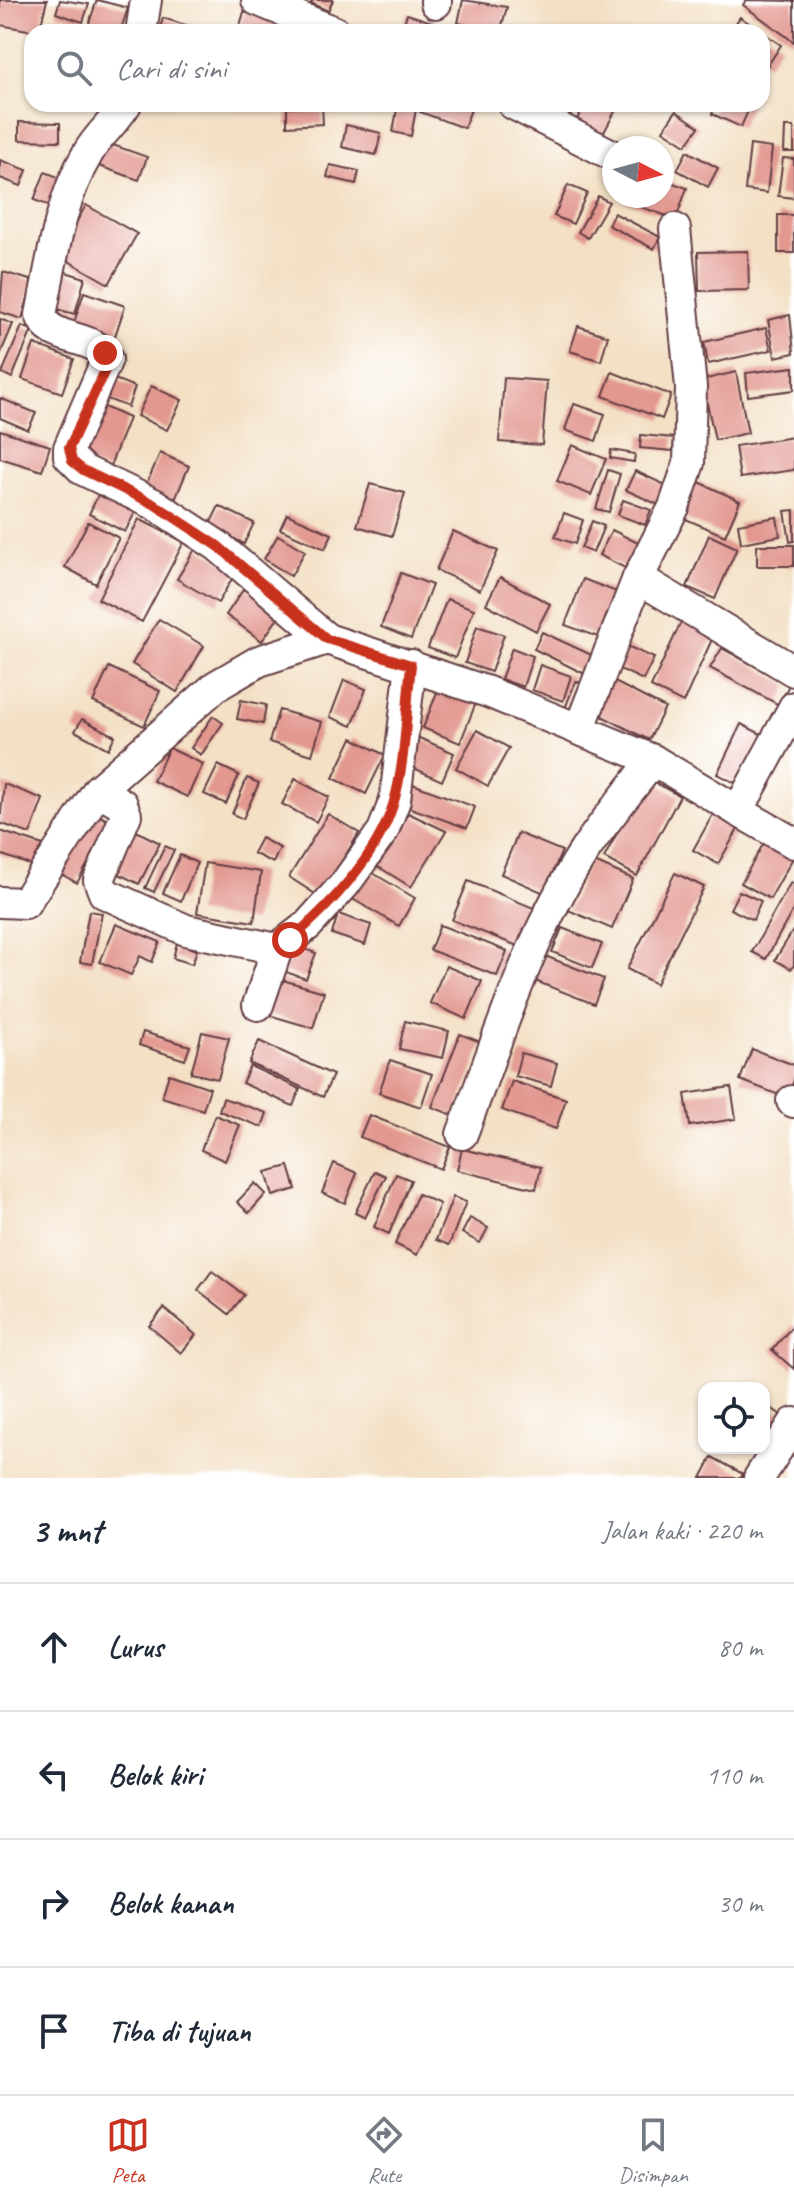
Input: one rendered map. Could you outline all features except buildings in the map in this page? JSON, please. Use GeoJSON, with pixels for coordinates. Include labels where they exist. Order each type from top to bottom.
{"type":"FeatureCollection","features":[{"type":"Feature","properties":{"kind":"street"},"geometry":{"type":"LineString","coordinates":[[142,24],[146,0]]}},
{"type":"Feature","properties":{"kind":"street"},"geometry":{"type":"LineString","coordinates":[[257,0],[316,24]]}},
{"type":"Feature","properties":{"kind":"street"},"geometry":{"type":"LineString","coordinates":[[120,112],[89,151],[77,174],[58,232],[41,315],[48,326],[96,346],[107,359],[69,448],[69,456],[83,470],[154,504],[218,546],[327,639],[411,665],[653,760],[794,843]]}},
{"type":"Feature","properties":{"kind":"street"},"geometry":{"type":"LineString","coordinates":[[529,112],[602,150]]}},
{"type":"Feature","properties":{"kind":"street"},"geometry":{"type":"LineString","coordinates":[[579,730],[638,578],[674,507],[689,463],[690,373],[675,229]]}},
{"type":"Feature","properties":{"kind":"street"},"geometry":{"type":"LineString","coordinates":[[638,578],[794,671]]}},
{"type":"Feature","properties":{"kind":"street"},"geometry":{"type":"LineString","coordinates":[[0,902],[17,905],[31,896],[98,790],[216,686],[259,661],[327,639]]}},
{"type":"Feature","properties":{"kind":"street"},"geometry":{"type":"LineString","coordinates":[[258,1005],[277,949],[308,925],[336,894],[383,831],[395,800],[411,665]]}},
{"type":"Feature","properties":{"kind":"street"},"geometry":{"type":"LineString","coordinates":[[738,811],[794,707]]}},
{"type":"Feature","properties":{"kind":"street"},"geometry":{"type":"LineString","coordinates":[[462,1134],[528,958],[544,925],[583,853],[653,760]]}},
{"type":"Feature","properties":{"kind":"street"},"geometry":{"type":"LineString","coordinates":[[98,790],[122,804],[126,815],[99,880],[104,893],[186,930],[277,949]]}},
{"type":"Feature","properties":{"kind":"street"},"geometry":{"type":"LineString","coordinates":[[759,1478],[794,1423]]}},
{"type":"Feature","properties":{"kind":"route"},"geometry":{"type":"LineString","coordinates":[[105,353],[107,366],[69,448],[69,456],[76,465],[154,504],[218,546],[327,639],[411,665],[395,800],[383,831],[345,884],[290,940]]}}]}
